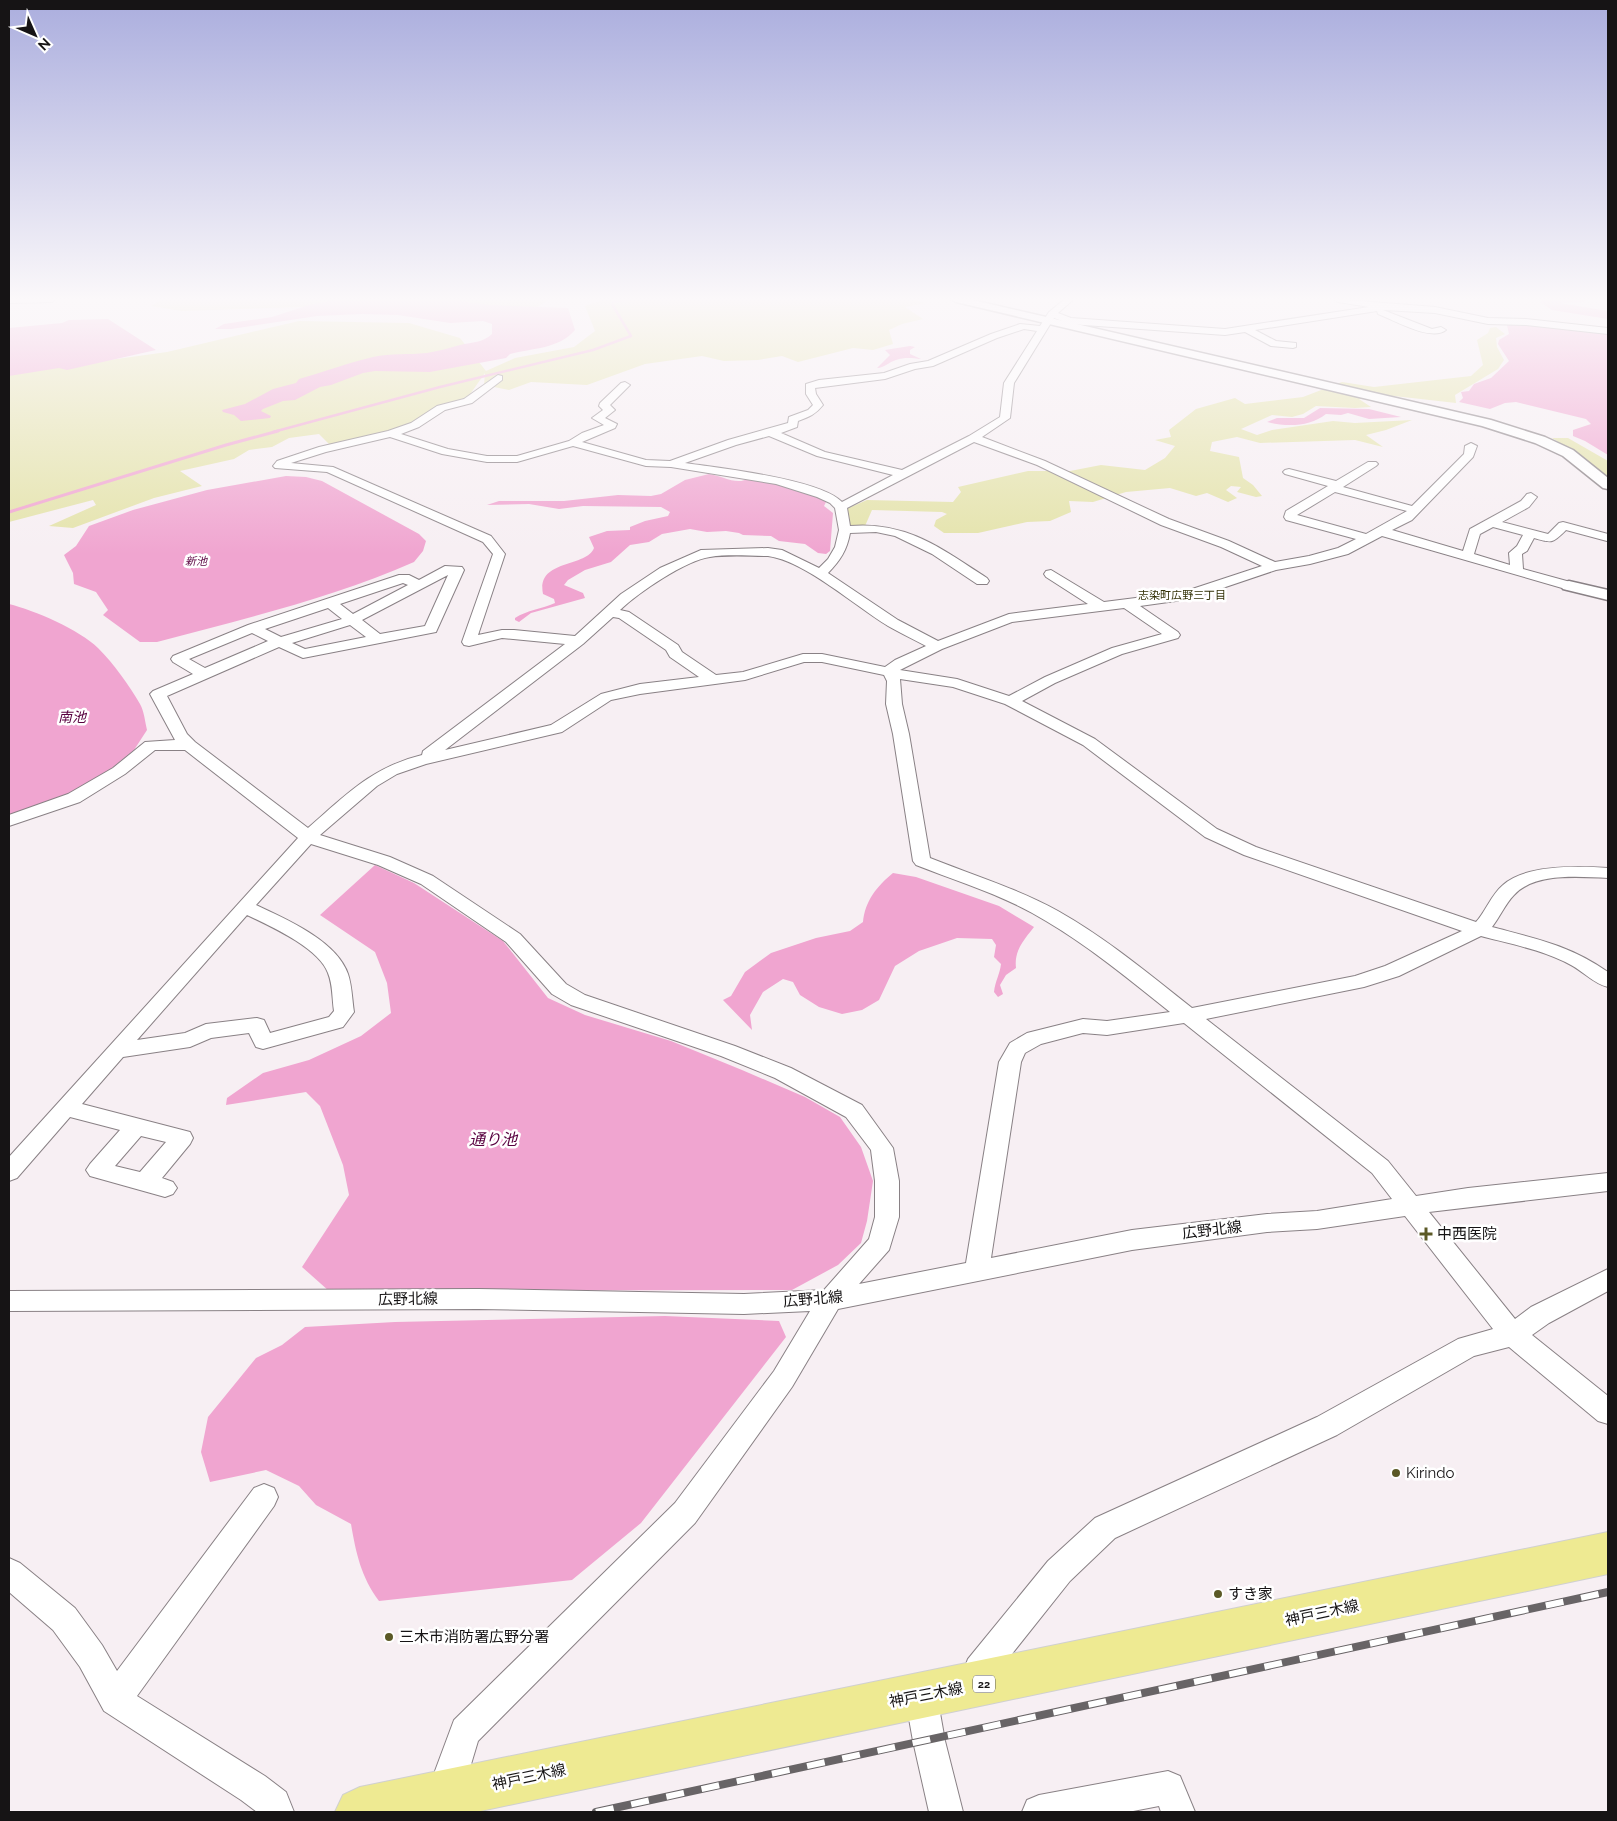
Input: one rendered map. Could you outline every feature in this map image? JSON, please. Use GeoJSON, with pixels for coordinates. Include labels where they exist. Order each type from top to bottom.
{"type":"FeatureCollection","features":[{"type":"Feature","properties":{"kind":"main road","name":"神戸三木線"},"geometry":{"type":"LineString","coordinates":[[360,1812],[1608,1553]]}},
{"type":"Feature","properties":{"kind":"street"},"geometry":{"type":"LineString","coordinates":[[490,384],[468,401],[441,408],[415,425],[391,434],[323,449],[281,463],[279,466],[330,469],[452,523],[492,543],[499,554],[469,642],[502,634],[578,641]]}},
{"type":"Feature","properties":{"kind":"street"},"geometry":{"type":"LineString","coordinates":[[391,434],[446,452],[501,460],[533,456],[573,443],[586,435],[611,426],[612,424],[597,418],[610,410],[604,405],[625,384]]}},
{"type":"Feature","properties":{"kind":"street"},"geometry":{"type":"LineString","coordinates":[[670,464],[736,441],[755,435],[772,433],[793,425],[794,419],[812,412],[818,405],[811,394],[810,386],[816,384]]}},
{"type":"Feature","properties":{"kind":"street"},"geometry":{"type":"LineString","coordinates":[[841,506],[973,438],[1005,418],[1009,384]]}},
{"type":"Feature","properties":{"kind":"street"},"geometry":{"type":"LineString","coordinates":[[1321,384],[1486,422],[1540,440],[1568,453],[1608,485]]}},
{"type":"Feature","properties":{"kind":"street"},"geometry":{"type":"LineString","coordinates":[[772,433],[821,454],[903,474]]}},
{"type":"Feature","properties":{"kind":"street"},"geometry":{"type":"LineString","coordinates":[[973,438],[1041,463],[1165,522],[1225,544],[1274,566]]}},
{"type":"Feature","properties":{"kind":"street"},"geometry":{"type":"LineString","coordinates":[[573,443],[646,464],[670,464],[777,481],[821,494],[834,500],[841,506],[845,530],[841,547],[833,560],[820,574]]}},
{"type":"Feature","properties":{"kind":"street"},"geometry":{"type":"LineString","coordinates":[[889,671],[900,663],[937,646],[1009,618],[1185,596],[1274,566],[1334,554],[1408,517],[1469,455],[1471,446]]}},
{"type":"Feature","properties":{"kind":"street"},"geometry":{"type":"LineString","coordinates":[[1366,538],[1290,517],[1290,514],[1372,464]]}},
{"type":"Feature","properties":{"kind":"street"},"geometry":{"type":"LineString","coordinates":[[1289,472],[1415,510]]}},
{"type":"Feature","properties":{"kind":"street"},"geometry":{"type":"LineString","coordinates":[[1466,556],[1470,551],[1474,532],[1525,504],[1531,497]]}},
{"type":"Feature","properties":{"kind":"street"},"geometry":{"type":"LineString","coordinates":[[1490,522],[1550,538],[1563,526],[1607,537]]}},
{"type":"Feature","properties":{"kind":"street"},"geometry":{"type":"LineString","coordinates":[[845,530],[873,528],[888,530],[914,539],[982,581]]}},
{"type":"Feature","properties":{"kind":"street"},"geometry":{"type":"LineString","coordinates":[[1380,531],[1569,586],[1608,595]]}},
{"type":"Feature","properties":{"kind":"street"},"geometry":{"type":"LineString","coordinates":[[1517,571],[1515,553],[1522,548],[1530,534]]}},
{"type":"Feature","properties":{"kind":"street"},"geometry":{"type":"LineString","coordinates":[[421,760],[578,641],[647,582],[665,571],[706,553],[768,552],[782,554],[820,574],[893,623],[937,646]]}},
{"type":"Feature","properties":{"kind":"street"},"geometry":{"type":"LineString","coordinates":[[253,628],[279,642],[303,654],[431,629],[457,570],[450,569],[352,620],[279,642],[158,694],[180,736],[189,745],[308,837],[384,861],[427,880],[513,938],[533,958],[558,989],[578,1000],[658,1026],[774,1070],[835,1100],[854,1111],[882,1148],[887,1181],[887,1217],[880,1243],[830,1300],[783,1379],[685,1514],[465,1731],[452,1771],[455,1793]]}},
{"type":"Feature","properties":{"kind":"street"},"geometry":{"type":"LineString","coordinates":[[1051,574],[1102,607]]}},
{"type":"Feature","properties":{"kind":"street"},"geometry":{"type":"LineString","coordinates":[[204,674],[178,658],[253,628],[404,578],[418,585]]}},
{"type":"Feature","properties":{"kind":"street"},"geometry":{"type":"LineString","coordinates":[[331,603],[377,640]]}},
{"type":"Feature","properties":{"kind":"street"},"geometry":{"type":"LineString","coordinates":[[1010,701],[1050,680],[1117,651],[1173,635],[1128,604]]}},
{"type":"Feature","properties":{"kind":"street"},"geometry":{"type":"LineString","coordinates":[[610,612],[624,615],[673,648],[675,654],[713,680]]}},
{"type":"Feature","properties":{"kind":"street"},"geometry":{"type":"LineString","coordinates":[[9,1172],[192,964],[308,837],[371,782],[391,771],[421,760],[556,729],[606,697],[640,689],[745,676],[803,658],[822,658],[855,666],[957,683],[1010,701],[1089,742],[1211,833],[1250,851],[1479,930],[1549,948],[1579,961],[1608,981]]}},
{"type":"Feature","properties":{"kind":"street"},"geometry":{"type":"LineString","coordinates":[[889,671],[894,681],[894,704],[901,734],[922,861],[1017,898],[1052,916],[1120,962],[1186,1016],[1380,1167],[1513,1335],[1608,1412]]}},
{"type":"Feature","properties":{"kind":"street"},"geometry":{"type":"LineString","coordinates":[[9,822],[74,798],[119,771],[151,745],[189,745]]}},
{"type":"Feature","properties":{"kind":"street"},"geometry":{"type":"LineString","coordinates":[[977,1272],[1010,1062],[1017,1048],[1034,1038],[1083,1026],[1108,1028],[1186,1016],[1357,982],[1392,972],[1479,930],[1489,921],[1510,888],[1520,882],[1548,874],[1581,872],[1608,874]]}},
{"type":"Feature","properties":{"kind":"street"},"geometry":{"type":"LineString","coordinates":[[118,1050],[190,1040],[206,1031],[258,1025],[263,1042],[336,1022],[344,1012],[337,970],[324,954],[285,926],[245,907]]}},
{"type":"Feature","properties":{"kind":"street"},"geometry":{"type":"LineString","coordinates":[[66,1108],[182,1138],[155,1185],[98,1170],[136,1127]]}},
{"type":"Feature","properties":{"kind":"street","name":"広野北線"},"geometry":{"type":"LineString","coordinates":[[9,1301],[478,1299],[744,1304],[830,1300],[1132,1240],[1267,1223],[1317,1220],[1412,1207],[1468,1196],[1608,1182]]}},
{"type":"Feature","properties":{"kind":"street"},"geometry":{"type":"LineString","coordinates":[[983,1684],[979,1670],[1059,1572],[1105,1528],[1327,1426],[1467,1347],[1513,1335],[1540,1315],[1608,1280]]}},
{"type":"Feature","properties":{"kind":"street"},"geometry":{"type":"LineString","coordinates":[[115,1700],[264,1497]]}},
{"type":"Feature","properties":{"kind":"street"},"geometry":{"type":"LineString","coordinates":[[9,1573],[64,1619],[91,1656],[115,1700],[253,1788],[274,1804],[277,1812]]}},
{"type":"Feature","properties":{"kind":"street"},"geometry":{"type":"LineString","coordinates":[[922,1696],[929,1741],[946,1812]]}},
{"type":"Feature","properties":{"kind":"street"},"geometry":{"type":"LineString","coordinates":[[1039,1812],[1168,1788],[1178,1812]]}},
{"type":"Feature","properties":{"kind":"shaded area"},"geometry":{"type":"Polygon","coordinates":[[[9,384],[477,384],[466,400],[411,425],[332,447],[319,434],[289,438],[272,447],[249,450],[234,459],[180,471],[202,486],[154,498],[73,528],[49,526],[96,505],[93,500],[9,522],[9,384]]]}},
{"type":"Feature","properties":{"kind":"shaded area"},"geometry":{"type":"Polygon","coordinates":[[[484,384],[526,384],[509,390],[484,384]]]}},
{"type":"Feature","properties":{"kind":"shaded area"},"geometry":{"type":"Polygon","coordinates":[[[1337,384],[1374,387],[1401,384],[1473,384],[1455,395],[1456,403],[1394,396],[1359,399],[1371,407],[1316,406],[1303,414],[1292,417],[1272,415],[1241,429],[1257,435],[1272,430],[1333,421],[1355,423],[1412,420],[1366,435],[1383,447],[1355,440],[1260,443],[1237,437],[1212,442],[1210,451],[1239,457],[1243,478],[1253,485],[1262,496],[1256,497],[1237,492],[1241,487],[1231,486],[1226,490],[1237,498],[1228,502],[1207,493],[1196,496],[1170,488],[1126,492],[1093,502],[1069,501],[1071,512],[1050,521],[1027,522],[978,533],[944,533],[934,526],[936,520],[947,514],[942,512],[872,510],[865,526],[848,526],[844,510],[867,500],[953,502],[961,492],[958,487],[1028,471],[1070,471],[1101,465],[1145,470],[1165,458],[1175,446],[1155,440],[1171,437],[1169,430],[1196,409],[1235,398],[1245,404],[1303,397],[1337,384]]]}},
{"type":"Feature","properties":{"kind":"shaded area"},"geometry":{"type":"Polygon","coordinates":[[[1552,438],[1568,438],[1608,461],[1608,478],[1579,455],[1552,438]]]}},
{"type":"Feature","properties":{"kind":"water"},"geometry":{"type":"Polygon","coordinates":[[[292,384],[334,384],[320,387],[295,400],[283,401],[261,411],[271,416],[270,418],[241,421],[234,415],[222,410],[245,404],[273,389],[292,384]]]}},
{"type":"Feature","properties":{"kind":"water"},"geometry":{"type":"Polygon","coordinates":[[[1474,384],[1608,384],[1608,455],[1573,436],[1573,430],[1591,424],[1586,419],[1516,402],[1505,403],[1490,409],[1459,402],[1463,398],[1461,392],[1469,391],[1474,384]]]}},
{"type":"Feature","properties":{"kind":"water"},"geometry":{"type":"Polygon","coordinates":[[[1320,408],[1369,409],[1401,417],[1369,419],[1348,413],[1341,415],[1326,414],[1313,421],[1298,425],[1282,425],[1267,422],[1277,418],[1304,418],[1320,408]]]}},
{"type":"Feature","properties":{"kind":"water"},"geometry":{"type":"Polygon","coordinates":[[[709,474],[735,481],[749,478],[767,481],[819,497],[826,502],[824,506],[833,513],[830,551],[826,554],[818,553],[805,544],[779,541],[771,536],[743,535],[726,531],[707,532],[690,529],[662,534],[649,542],[630,545],[611,562],[585,570],[568,580],[564,585],[583,593],[585,598],[531,613],[519,622],[515,620],[515,618],[524,613],[555,603],[554,599],[543,594],[543,583],[547,575],[554,569],[582,559],[589,554],[594,548],[589,537],[607,531],[630,530],[630,527],[645,521],[668,516],[670,512],[661,507],[583,506],[559,509],[529,504],[487,505],[499,501],[564,501],[618,495],[651,496],[661,494],[685,480],[709,474]]]}},
{"type":"Feature","properties":{"kind":"water","name":"新池"},"geometry":{"type":"Polygon","coordinates":[[[286,476],[306,477],[322,481],[419,534],[426,541],[423,551],[414,562],[320,597],[157,642],[140,642],[103,615],[108,610],[96,592],[74,584],[73,573],[64,555],[76,546],[89,526],[133,510],[207,490],[286,476]]]}},
{"type":"Feature","properties":{"kind":"water","name":"南池"},"geometry":{"type":"Polygon","coordinates":[[[9,604],[31,611],[69,628],[98,648],[121,675],[140,704],[147,730],[134,750],[100,778],[63,800],[9,818],[9,604]]]}},
{"type":"Feature","properties":{"kind":"water","name":"通り池"},"geometry":{"type":"Polygon","coordinates":[[[375,865],[414,883],[503,941],[548,998],[585,1015],[671,1041],[805,1097],[840,1117],[861,1147],[873,1181],[867,1221],[861,1243],[838,1265],[792,1290],[329,1291],[302,1267],[349,1195],[343,1165],[320,1106],[306,1092],[226,1105],[227,1098],[263,1073],[309,1060],[361,1036],[391,1013],[387,983],[375,952],[320,915],[375,865]]]}},
{"type":"Feature","properties":{"kind":"water"},"geometry":{"type":"Polygon","coordinates":[[[893,873],[916,877],[999,906],[1034,927],[1018,951],[1016,968],[1006,975],[1000,985],[1003,994],[998,997],[994,992],[1001,964],[994,957],[996,945],[992,939],[957,938],[919,951],[895,966],[879,1000],[862,1010],[842,1014],[819,1007],[800,995],[793,982],[783,979],[763,992],[750,1015],[752,1030],[723,1000],[731,996],[745,972],[771,953],[816,938],[850,931],[863,922],[866,907],[873,894],[893,873]]]}},
{"type":"Feature","properties":{"kind":"water"},"geometry":{"type":"Polygon","coordinates":[[[665,1316],[779,1321],[786,1337],[641,1523],[572,1580],[379,1601],[368,1583],[360,1564],[351,1524],[316,1505],[299,1486],[266,1470],[210,1482],[201,1452],[208,1417],[256,1358],[282,1345],[305,1327],[395,1322],[665,1316]]]}},
{"type":"Feature","properties":{"kind":"waterway"},"geometry":{"type":"LineString","coordinates":[[273,432],[452,384]]}},
{"type":"Feature","properties":{"kind":"waterway"},"geometry":{"type":"LineString","coordinates":[[9,512],[226,445],[278,431]]}},
{"type":"Feature","properties":{"kind":"railway"},"geometry":{"type":"LineString","coordinates":[[596,1812],[1608,1592]]}},
{"type":"Feature","properties":{"kind":"place","name":"中西医院"},"geometry":{"type":"Point","coordinates":[1426,1234]}},
{"type":"Feature","properties":{"kind":"place","name":"Kirindo"},"geometry":{"type":"Point","coordinates":[1396,1473]}},
{"type":"Feature","properties":{"kind":"place","name":"すき家"},"geometry":{"type":"Point","coordinates":[1218,1594]}},
{"type":"Feature","properties":{"kind":"place","name":"三木市消防署広野分署"},"geometry":{"type":"Point","coordinates":[389,1637]}},
{"type":"Feature","properties":{"kind":"district","name":"志染町広野三丁目"},"geometry":{"type":"Point","coordinates":[1182,595]}}]}
